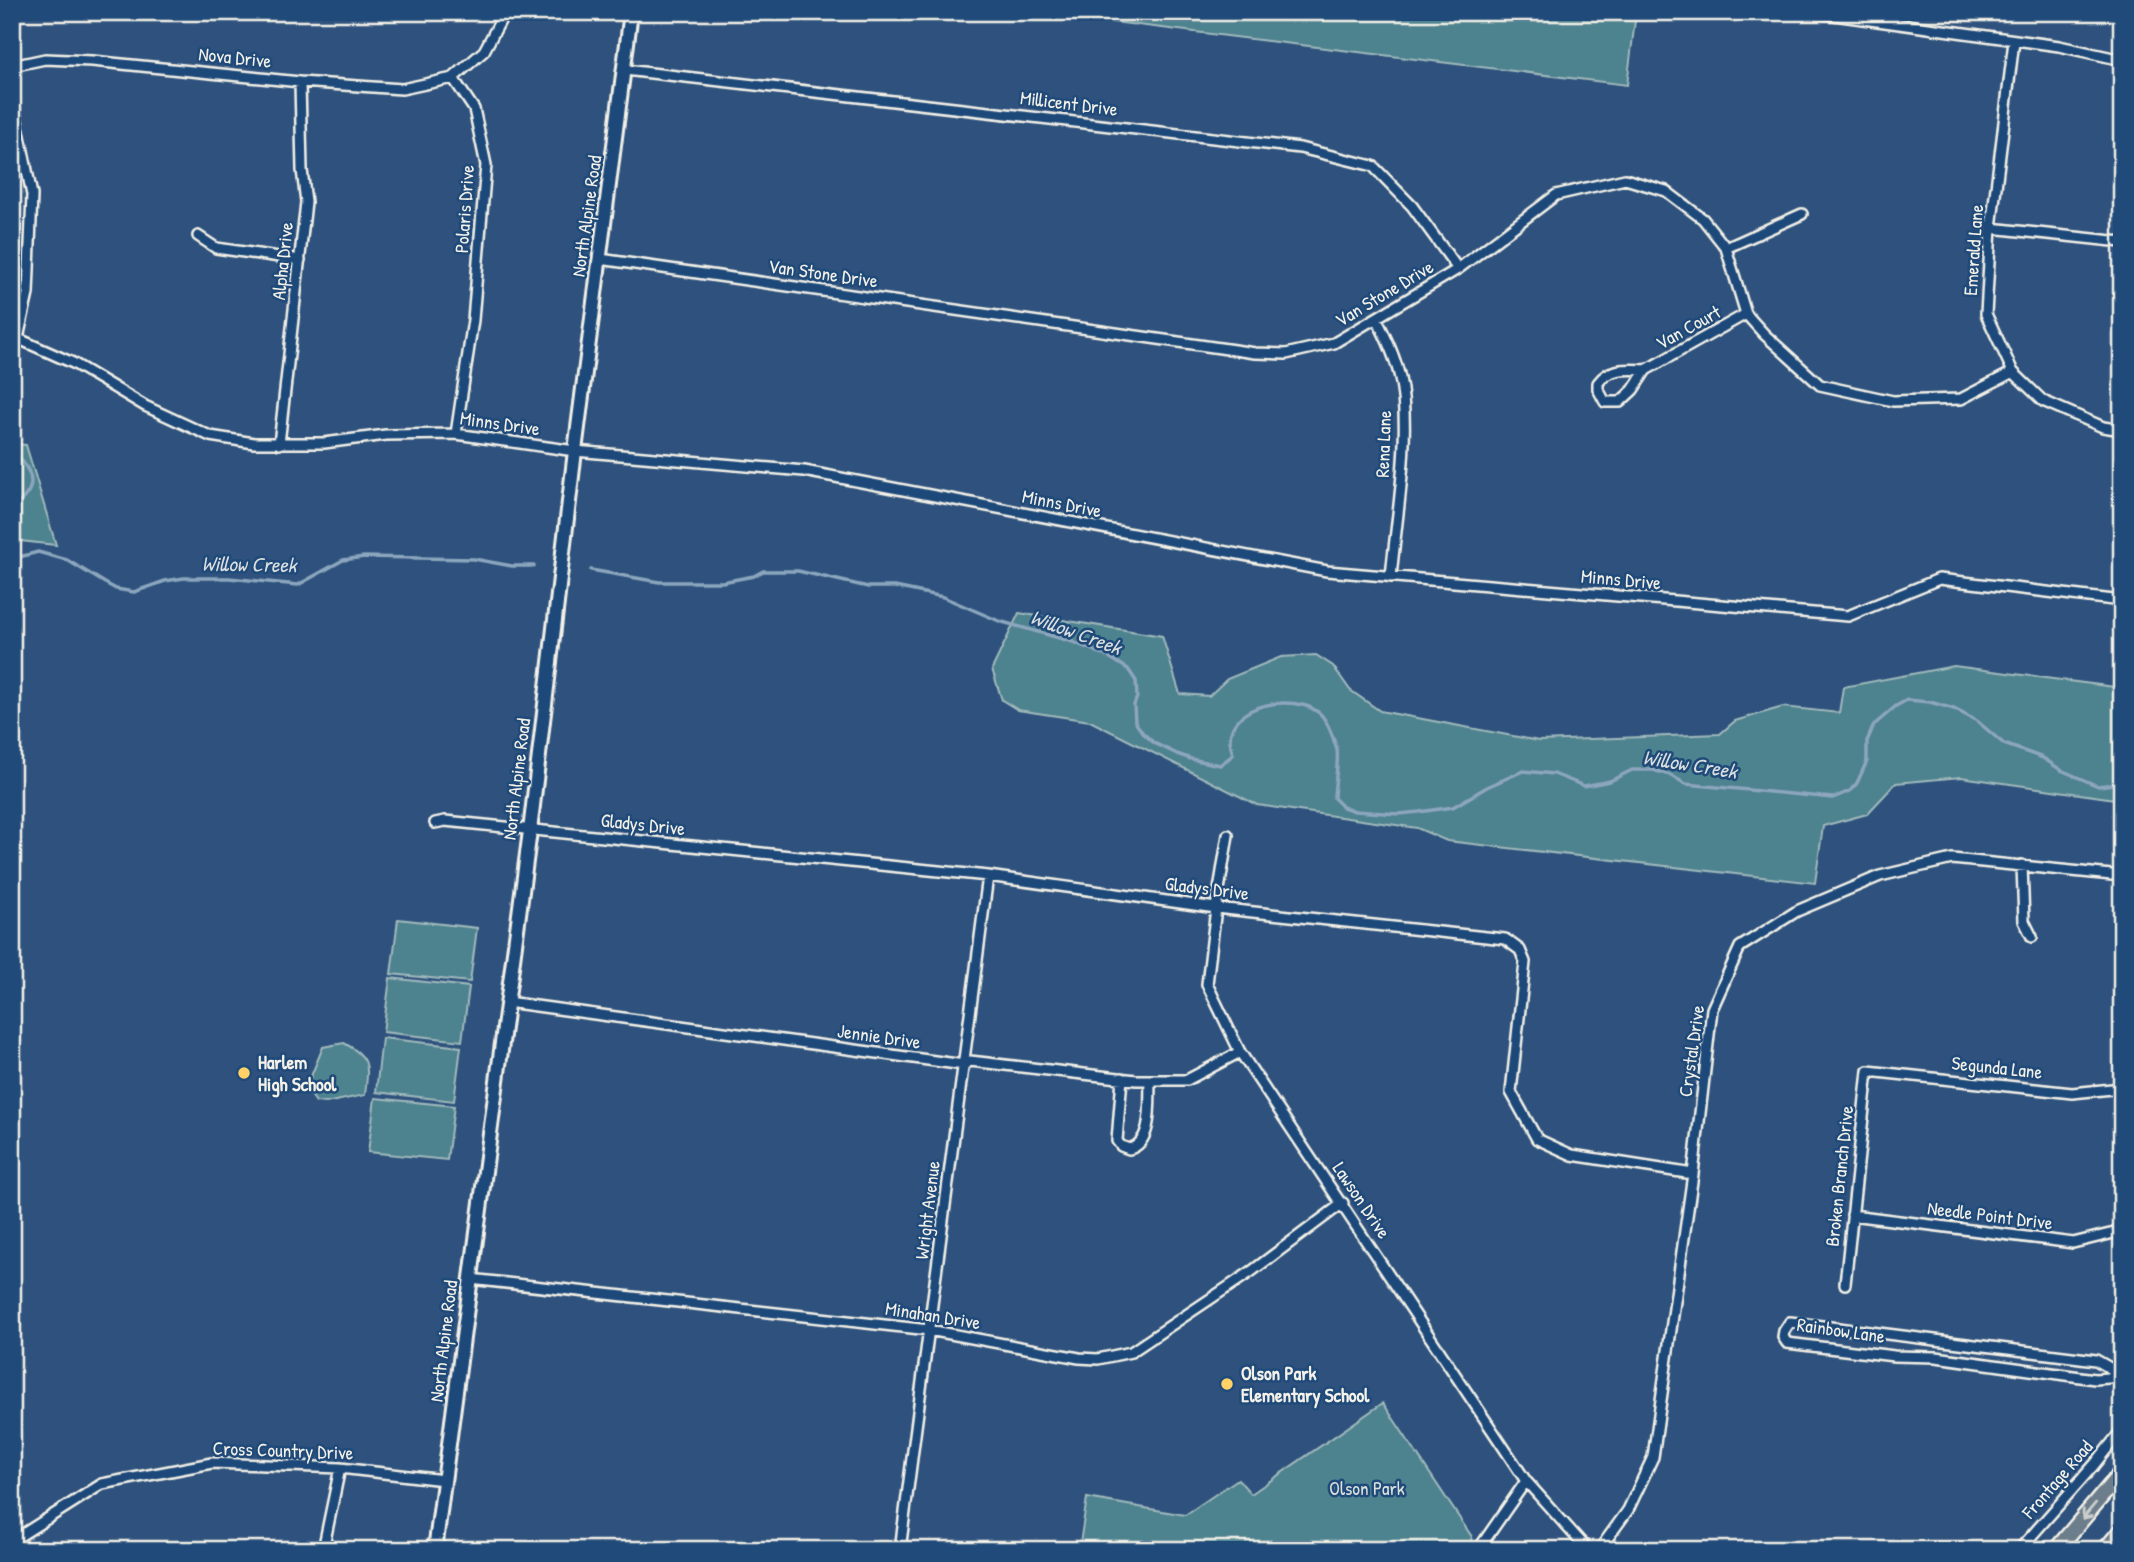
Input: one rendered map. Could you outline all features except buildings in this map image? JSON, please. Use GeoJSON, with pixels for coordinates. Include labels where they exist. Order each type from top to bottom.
{"type":"FeatureCollection","features":[{"type":"Feature","properties":{"kind":"main road","name":"North Alpine Road"},"geometry":{"type":"LineString","coordinates":[[435,1550],[530,831],[631,12]]}},
{"type":"Feature","properties":{"kind":"main road"},"geometry":{"type":"LineString","coordinates":[[2056,1550],[2122,1472]]}},
{"type":"Feature","properties":{"kind":"main road"},"geometry":{"type":"LineString","coordinates":[[2105,1550],[2122,1530]]}},
{"type":"Feature","properties":{"kind":"street"},"geometry":{"type":"LineString","coordinates":[[453,78],[484,51],[505,12]]}},
{"type":"Feature","properties":{"kind":"street"},"geometry":{"type":"LineString","coordinates":[[1812,12],[2059,46],[2122,61]]}},
{"type":"Feature","properties":{"kind":"street","name":"Emerald Lane"},"geometry":{"type":"LineString","coordinates":[[2014,41],[1991,228],[1986,314],[2013,372],[2043,401],[2103,427],[2122,430]]}},
{"type":"Feature","properties":{"kind":"street","name":"Nova Drive"},"geometry":{"type":"LineString","coordinates":[[12,66],[45,60],[92,61],[300,82],[402,89],[453,78]]}},
{"type":"Feature","properties":{"kind":"street","name":"Millicent Drive"},"geometry":{"type":"LineString","coordinates":[[625,69],[1300,148],[1373,166],[1412,206],[1458,269]]}},
{"type":"Feature","properties":{"kind":"street","name":"Polaris Drive"},"geometry":{"type":"LineString","coordinates":[[453,78],[474,109],[486,166],[473,320],[456,434]]}},
{"type":"Feature","properties":{"kind":"street","name":"Alpha Drive"},"geometry":{"type":"LineString","coordinates":[[279,444],[306,202],[302,170],[300,82]]}},
{"type":"Feature","properties":{"kind":"street"},"geometry":{"type":"LineString","coordinates":[[12,97],[33,195],[28,294],[15,337]]}},
{"type":"Feature","properties":{"kind":"street","name":"Van Stone Drive"},"geometry":{"type":"LineString","coordinates":[[600,259],[1255,353],[1286,354],[1334,343],[1458,269],[1556,195],[1625,179],[1666,191],[1703,219],[1726,248],[1746,314],[1820,385],[1893,401],[1961,399],[2013,372]]}},
{"type":"Feature","properties":{"kind":"street"},"geometry":{"type":"LineString","coordinates":[[1726,248],[1802,214]]}},
{"type":"Feature","properties":{"kind":"street"},"geometry":{"type":"LineString","coordinates":[[1991,228],[2122,242]]}},
{"type":"Feature","properties":{"kind":"street"},"geometry":{"type":"LineString","coordinates":[[198,236],[216,248],[300,260]]}},
{"type":"Feature","properties":{"kind":"street","name":"Van Court"},"geometry":{"type":"LineString","coordinates":[[1646,370],[1615,370],[1603,375],[1598,383],[1605,402],[1620,402],[1633,390],[1646,370],[1746,314]]}},
{"type":"Feature","properties":{"kind":"street","name":"Rena Lane"},"geometry":{"type":"LineString","coordinates":[[1376,318],[1393,351],[1403,407],[1402,455],[1391,577]]}},
{"type":"Feature","properties":{"kind":"street","name":"Minns Drive"},"geometry":{"type":"LineString","coordinates":[[15,337],[73,363],[145,406],[210,436],[254,443],[324,443],[386,435],[456,434],[575,451],[804,471],[1327,571],[1848,617],[1939,579],[2122,601]]}},
{"type":"Feature","properties":{"kind":"street","name":"Gladys Drive"},"geometry":{"type":"LineString","coordinates":[[435,823],[445,821],[988,876],[1216,908],[1505,939],[1520,950],[1525,962],[1511,1092],[1537,1139],[1572,1155],[1693,1174]]}},
{"type":"Feature","properties":{"kind":"street","name":"Lawson Drive"},"geometry":{"type":"LineString","coordinates":[[1228,835],[1207,984],[1240,1052],[1526,1481],[1588,1550]]}},
{"type":"Feature","properties":{"kind":"street","name":"Crystal Drive"},"geometry":{"type":"LineString","coordinates":[[1600,1550],[1628,1510],[1653,1457],[1693,1174],[1712,1009],[1740,947],[1797,911],[1880,876],[1952,859],[2122,876]]}},
{"type":"Feature","properties":{"kind":"street"},"geometry":{"type":"LineString","coordinates":[[2022,866],[2024,921],[2032,937]]}},
{"type":"Feature","properties":{"kind":"street","name":"Wright Avenue"},"geometry":{"type":"LineString","coordinates":[[900,1550],[988,876]]}},
{"type":"Feature","properties":{"kind":"street","name":"Jennie Drive"},"geometry":{"type":"LineString","coordinates":[[507,1002],[964,1065],[971,1061],[1122,1079],[1188,1080],[1240,1052]]}},
{"type":"Feature","properties":{"kind":"street","name":"Segunda Lane"},"geometry":{"type":"LineString","coordinates":[[1868,1071],[2072,1093],[2122,1088]]}},
{"type":"Feature","properties":{"kind":"street","name":"Broken Branch Drive"},"geometry":{"type":"LineString","coordinates":[[1845,1284],[1868,1071]]}},
{"type":"Feature","properties":{"kind":"street"},"geometry":{"type":"LineString","coordinates":[[1122,1079],[1117,1141],[1129,1149],[1140,1144],[1145,1136],[1150,1080]]}},
{"type":"Feature","properties":{"kind":"street","name":"Minahan Drive"},"geometry":{"type":"LineString","coordinates":[[470,1279],[929,1330],[1079,1358],[1098,1359],[1130,1352],[1252,1271],[1343,1203]]}},
{"type":"Feature","properties":{"kind":"street","name":"Needle Point Drive"},"geometry":{"type":"LineString","coordinates":[[1852,1215],[2074,1243],[2114,1233],[2122,1228]]}},
{"type":"Feature","properties":{"kind":"street","name":"Rainbow Lane"},"geometry":{"type":"LineString","coordinates":[[1790,1322],[2096,1360],[2122,1376],[2095,1379],[1936,1357],[1894,1356],[1787,1342],[1783,1337],[1790,1322]]}},
{"type":"Feature","properties":{"kind":"street","name":"Frontage Road"},"geometry":{"type":"LineString","coordinates":[[2019,1550],[2122,1430]]}},
{"type":"Feature","properties":{"kind":"street","name":"Cross Country Drive"},"geometry":{"type":"LineString","coordinates":[[12,1541],[102,1484],[212,1463],[340,1468],[444,1480]]}},
{"type":"Feature","properties":{"kind":"street"},"geometry":{"type":"LineString","coordinates":[[323,1550],[340,1468]]}},
{"type":"Feature","properties":{"kind":"street"},"geometry":{"type":"LineString","coordinates":[[1478,1550],[1526,1481]]}},
{"type":"Feature","properties":{"kind":"green space"},"geometry":{"type":"Polygon","coordinates":[[[1032,12],[1636,12],[1627,85],[1032,12]]]}},
{"type":"Feature","properties":{"kind":"green space"},"geometry":{"type":"Polygon","coordinates":[[[12,444],[26,445],[56,545],[12,540],[12,444]]]}},
{"type":"Feature","properties":{"kind":"green space"},"geometry":{"type":"Polygon","coordinates":[[[1019,613],[1162,636],[1180,694],[1209,696],[1227,679],[1281,657],[1316,655],[1333,666],[1350,690],[1380,711],[1539,741],[1720,734],[1735,721],[1783,707],[1839,713],[1843,687],[1954,666],[2122,688],[2122,800],[1961,777],[1896,783],[1867,814],[1823,826],[1815,883],[1447,841],[1417,828],[1257,805],[1090,721],[1018,710],[1002,700],[992,669],[1019,613]]]}},
{"type":"Feature","properties":{"kind":"green space"},"geometry":{"type":"Polygon","coordinates":[[[398,919],[477,928],[470,982],[391,974],[398,919]]]}},
{"type":"Feature","properties":{"kind":"green space"},"geometry":{"type":"Polygon","coordinates":[[[390,978],[469,987],[462,1041],[383,1032],[390,978]]]}},
{"type":"Feature","properties":{"kind":"green space"},"geometry":{"type":"Polygon","coordinates":[[[382,1038],[461,1047],[454,1101],[376,1092],[382,1038]]]}},
{"type":"Feature","properties":{"kind":"green space"},"geometry":{"type":"Polygon","coordinates":[[[344,1043],[364,1059],[367,1070],[365,1095],[326,1103],[316,1102],[308,1091],[309,1081],[323,1047],[344,1043]]]}},
{"type":"Feature","properties":{"kind":"green space"},"geometry":{"type":"Polygon","coordinates":[[[375,1098],[454,1106],[447,1160],[368,1152],[375,1098]]]}},
{"type":"Feature","properties":{"kind":"green space","name":"Olson Park"},"geometry":{"type":"Polygon","coordinates":[[[1383,1403],[1472,1537],[1468,1550],[1079,1550],[1087,1498],[1185,1515],[1238,1479],[1251,1494],[1383,1403]]]}},
{"type":"Feature","properties":{"kind":"waterway","name":"Willow Creek"},"geometry":{"type":"LineString","coordinates":[[12,450],[25,465],[31,483],[30,489],[12,513]]}},
{"type":"Feature","properties":{"kind":"waterway","name":"Willow Creek"},"geometry":{"type":"LineString","coordinates":[[12,559],[38,552],[67,560],[116,589],[134,592],[165,581],[184,578],[229,578],[298,585],[343,560],[364,557],[474,559],[512,566],[534,566]]}},
{"type":"Feature","properties":{"kind":"waterway","name":"Willow Creek"},"geometry":{"type":"LineString","coordinates":[[591,570],[659,582],[722,582],[754,576],[763,571],[798,571],[868,587],[895,587],[943,597],[999,621],[1073,642],[1109,657],[1128,669],[1136,681],[1135,722],[1143,733],[1154,743],[1177,754],[1220,765],[1233,755],[1230,740],[1233,727],[1240,717],[1265,705],[1280,703],[1307,707],[1318,712],[1324,719],[1337,750],[1334,798],[1343,807],[1355,811],[1399,814],[1453,807],[1487,787],[1523,771],[1554,774],[1584,786],[1610,781],[1632,770],[1653,770],[1686,784],[1833,798],[1850,791],[1857,783],[1867,761],[1867,741],[1874,725],[1907,700],[1930,702],[1954,709],[1977,721],[2004,744],[2043,758],[2061,770],[2098,786],[2122,783]]}},
{"type":"Feature","properties":{"kind":"place","name":"Harlem High School"},"geometry":{"type":"Point","coordinates":[244,1073]}},
{"type":"Feature","properties":{"kind":"place","name":"Olson Park Elementary School"},"geometry":{"type":"Point","coordinates":[1227,1384]}}]}
